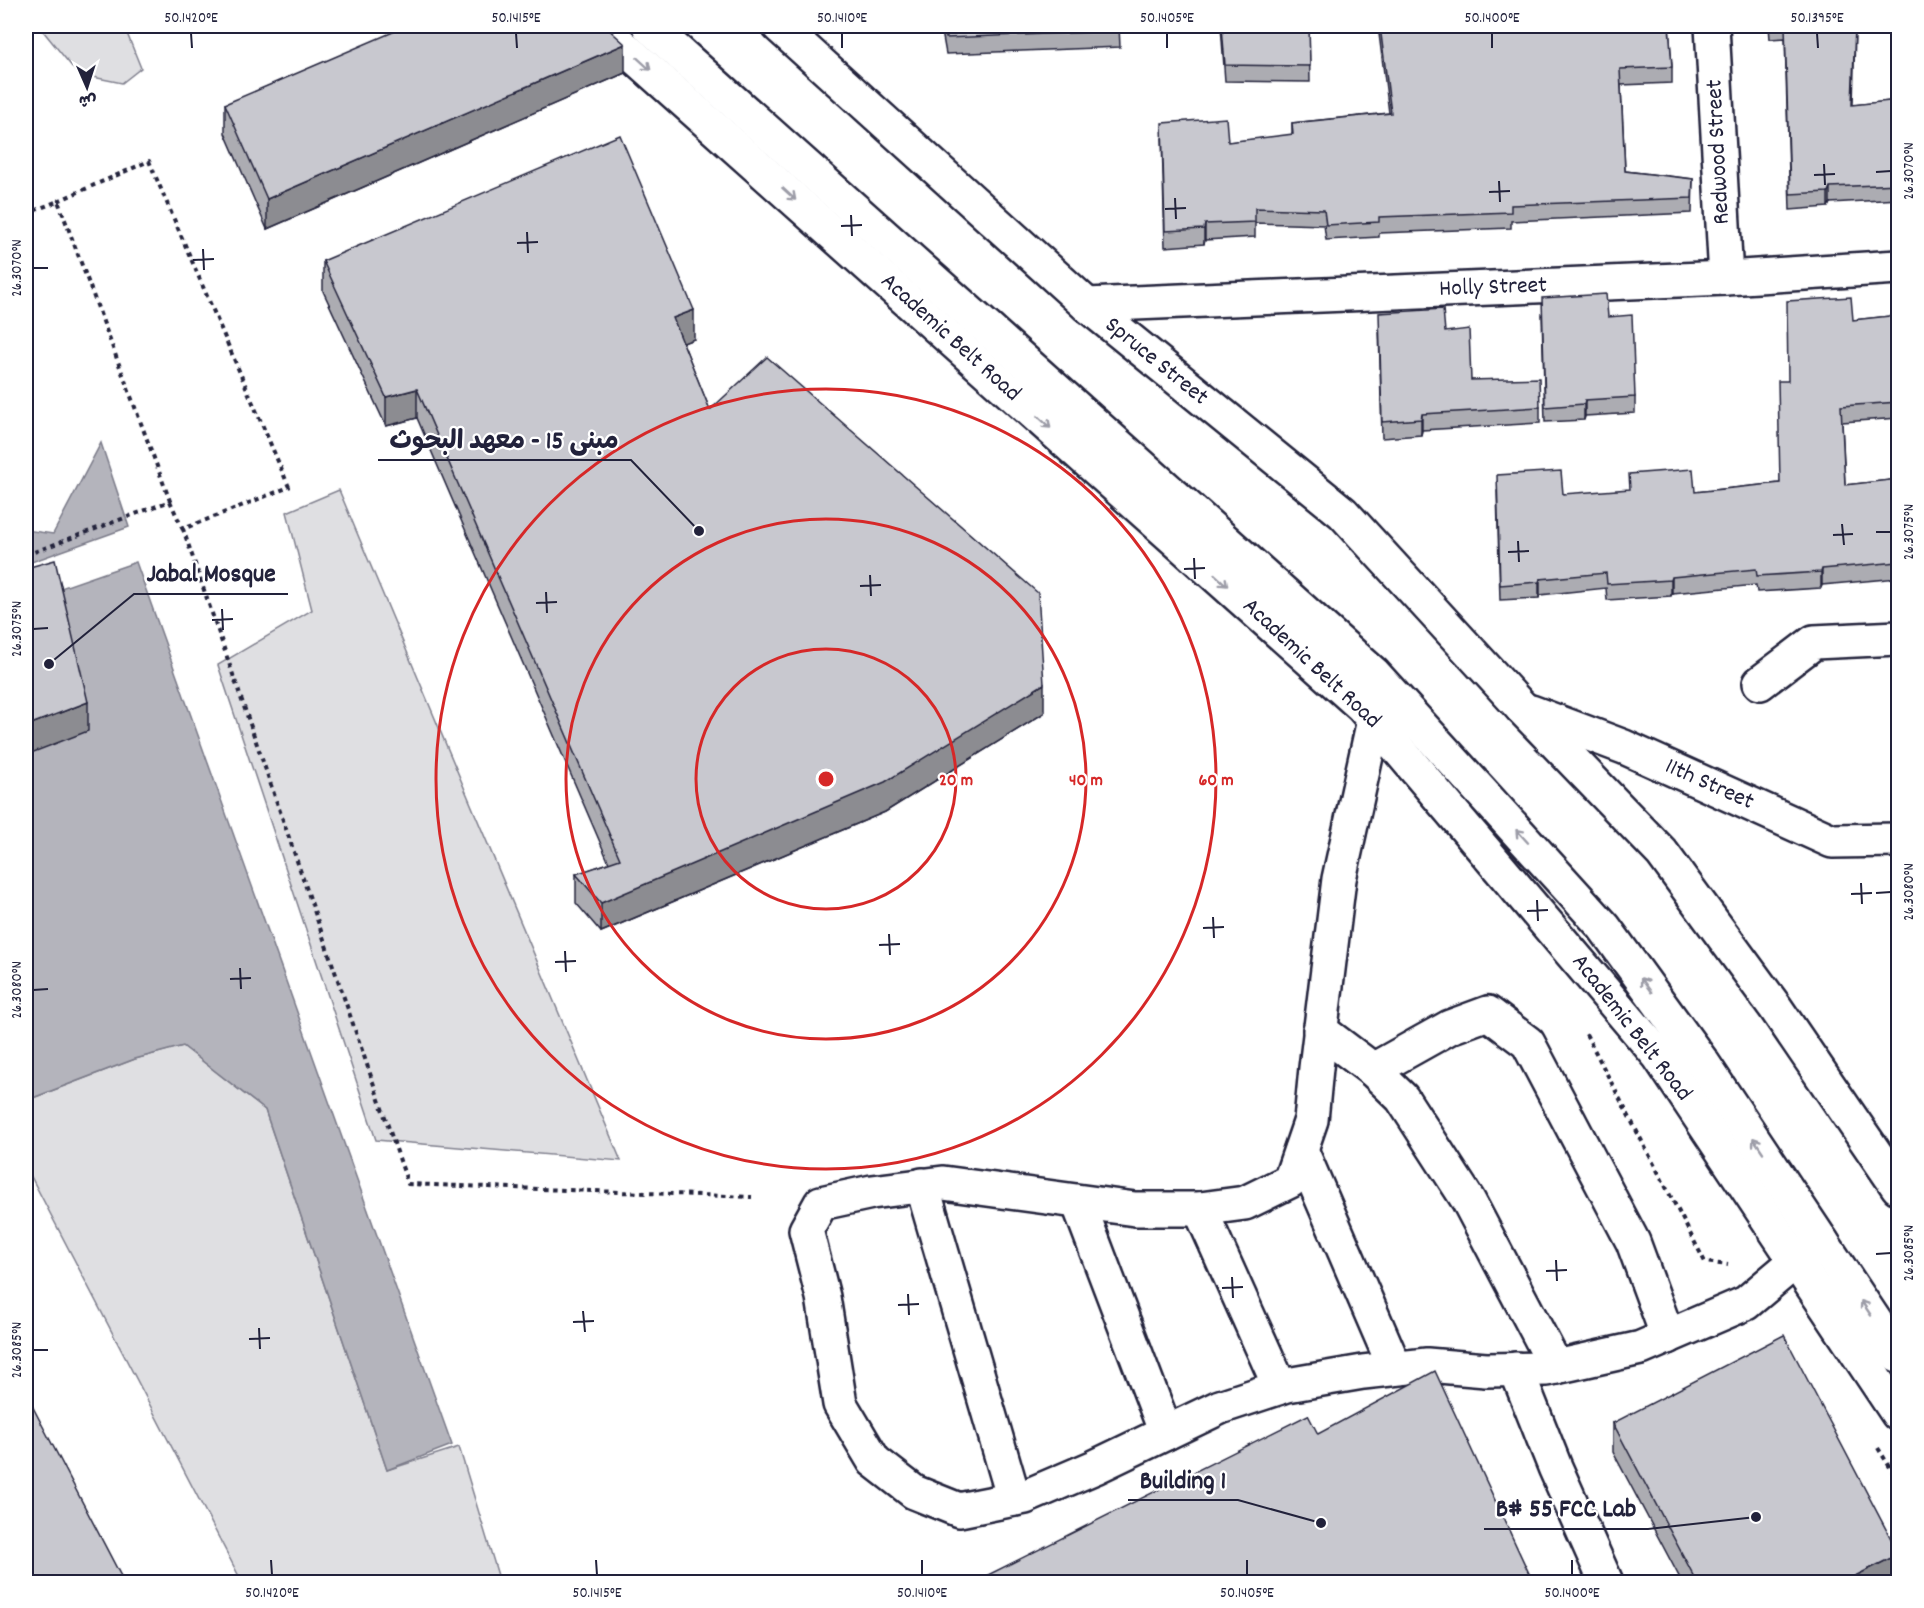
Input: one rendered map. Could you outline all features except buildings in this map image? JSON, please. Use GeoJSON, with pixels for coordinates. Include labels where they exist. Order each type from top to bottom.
{"type":"FeatureCollection","features":[{"type":"Feature","properties":{"kind":"street","name":"Academic Belt Road"},"geometry":{"type":"LineString","coordinates":[[600,26],[1362,706],[1659,1056],[1809,1251],[1899,1356]]}},
{"type":"Feature","properties":{"kind":"street","name":"Academic Belt Road"},"geometry":{"type":"LineString","coordinates":[[649,26],[1374,674],[1604,927],[1702,1062],[1899,1414]]}},
{"type":"Feature","properties":{"kind":"street","name":"Spruce Street"},"geometry":{"type":"LineString","coordinates":[[779,26],[1087,305],[1342,513],[1522,708],[1662,853],[1775,1006],[1899,1187]]}},
{"type":"Feature","properties":{"kind":"street","name":"Redwood Street"},"geometry":{"type":"LineString","coordinates":[[1712,26],[1725,278]]}},
{"type":"Feature","properties":{"kind":"street","name":"Holly Street"},"geometry":{"type":"LineString","coordinates":[[1087,305],[1725,278],[1899,267]]}},
{"type":"Feature","properties":{"kind":"street"},"geometry":{"type":"LineString","coordinates":[[1760,684],[1814,642],[1899,638]]}},
{"type":"Feature","properties":{"kind":"street","name":"11th Street"},"geometry":{"type":"LineString","coordinates":[[1522,708],[1624,747],[1832,841],[1899,840]]}},
{"type":"Feature","properties":{"kind":"street"},"geometry":{"type":"LineString","coordinates":[[1374,720],[1339,879],[1311,1120],[1290,1181],[1245,1203],[1200,1209],[1135,1209],[943,1183],[872,1192],[821,1203],[806,1230],[823,1297],[840,1404],[874,1461],[914,1492],[958,1510],[1025,1497],[1095,1467],[1220,1407],[1280,1387],[1395,1368],[1428,1365],[1486,1370],[1556,1367],[1641,1348],[1746,1303],[1809,1251]]}},
{"type":"Feature","properties":{"kind":"street"},"geometry":{"type":"LineString","coordinates":[[1373,1070],[1450,1027],[1488,1013],[1528,1043],[1633,1242],[1668,1337]]}},
{"type":"Feature","properties":{"kind":"street"},"geometry":{"type":"LineString","coordinates":[[1320,1030],[1373,1070],[1402,1098],[1468,1200],[1556,1367]]}},
{"type":"Feature","properties":{"kind":"street"},"geometry":{"type":"LineString","coordinates":[[1300,1150],[1395,1368]]}},
{"type":"Feature","properties":{"kind":"street"},"geometry":{"type":"LineString","coordinates":[[922,1185],[1014,1499]]}},
{"type":"Feature","properties":{"kind":"street"},"geometry":{"type":"LineString","coordinates":[[1078,1202],[1166,1433]]}},
{"type":"Feature","properties":{"kind":"street"},"geometry":{"type":"LineString","coordinates":[[1200,1209],[1280,1387]]}},
{"type":"Feature","properties":{"kind":"street"},"geometry":{"type":"LineString","coordinates":[[1516,1369],[1555,1467],[1606,1582]]}},
{"type":"Feature","properties":{"kind":"path"},"geometry":{"type":"LineString","coordinates":[[26,214],[149,160],[289,487],[184,530]]}},
{"type":"Feature","properties":{"kind":"path"},"geometry":{"type":"LineString","coordinates":[[58,201],[170,501],[184,530],[408,1184],[752,1197]]}},
{"type":"Feature","properties":{"kind":"path"},"geometry":{"type":"LineString","coordinates":[[26,555],[170,501]]}},
{"type":"Feature","properties":{"kind":"path"},"geometry":{"type":"LineString","coordinates":[[1584,1031],[1705,1262],[1732,1265]]}},
{"type":"Feature","properties":{"kind":"path"},"geometry":{"type":"LineString","coordinates":[[1874,1441],[1899,1480]]}},
{"type":"Feature","properties":{"kind":"shaded area"},"geometry":{"type":"Polygon","coordinates":[[[39,26],[124,26],[141,68],[122,83],[78,74],[39,26]]]}},
{"type":"Feature","properties":{"kind":"shaded area"},"geometry":{"type":"Polygon","coordinates":[[[101,443],[129,527],[26,564],[26,530],[53,534],[101,443]]]}},
{"type":"Feature","properties":{"kind":"shaded area"},"geometry":{"type":"Polygon","coordinates":[[[339,490],[621,1161],[376,1140],[218,665],[312,610],[287,512],[339,490]]]}},
{"type":"Feature","properties":{"kind":"shaded area"},"geometry":{"type":"Polygon","coordinates":[[[136,562],[452,1445],[387,1470],[265,1110],[183,1046],[135,1059],[30,1099],[26,1094],[26,755],[55,590],[136,562]]]}},
{"type":"Feature","properties":{"kind":"shaded area"},"geometry":{"type":"Polygon","coordinates":[[[183,1046],[265,1110],[387,1470],[459,1447],[500,1582],[242,1582],[26,1167],[26,1094],[30,1099],[135,1059],[183,1046]]]}},
{"type":"Feature","properties":{"kind":"place","name":"مبنى 15 - معهد البحوث"},"geometry":{"type":"Point","coordinates":[699,531]}},
{"type":"Feature","properties":{"kind":"place","name":"Jabal Mosque"},"geometry":{"type":"Point","coordinates":[49,664]}},
{"type":"Feature","properties":{"kind":"place","name":"B# 55 FCC Lab"},"geometry":{"type":"Point","coordinates":[1756,1517]}},
{"type":"Feature","properties":{"kind":"place","name":"Building 1"},"geometry":{"type":"Point","coordinates":[1321,1523]}}]}
